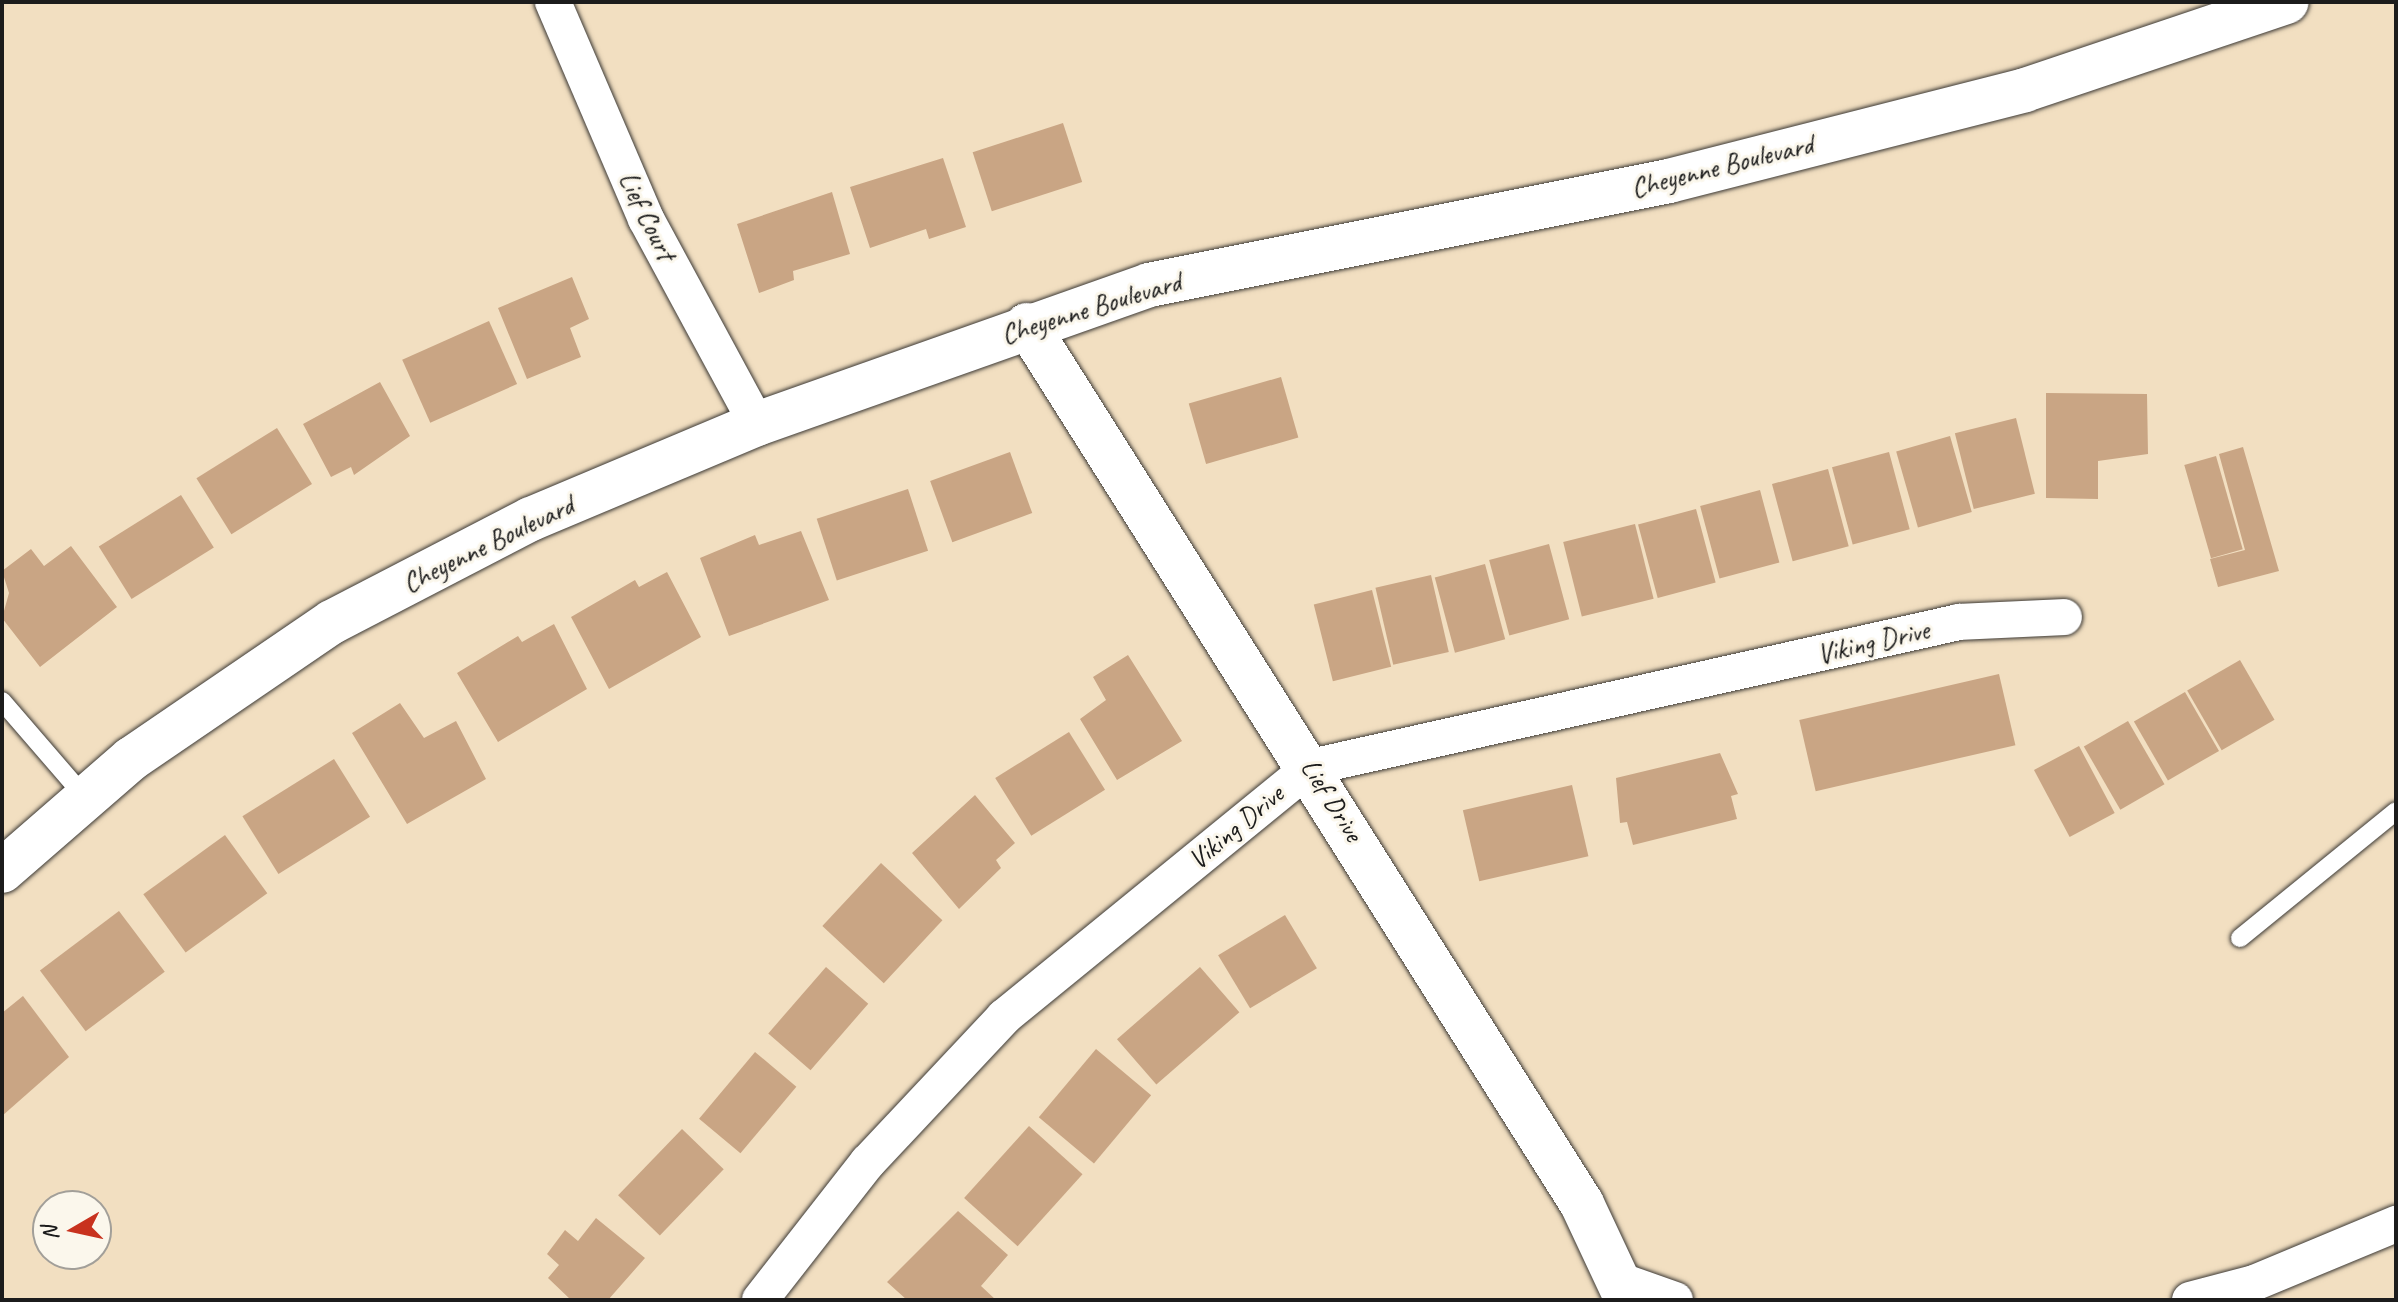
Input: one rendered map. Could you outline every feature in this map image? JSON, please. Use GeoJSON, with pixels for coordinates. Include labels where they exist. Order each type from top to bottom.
{"type":"FeatureCollection","features":[{"type":"Feature","properties":{"kind":"street","name":"Lief Court"},"geometry":{"type":"LineString","coordinates":[[553,2],[646,219],[757,424]]}},
{"type":"Feature","properties":{"kind":"street","name":"Cheyenne Boulevard"},"geometry":{"type":"LineString","coordinates":[[2,871],[85,797],[332,622],[531,519],[757,424],[1027,325],[1149,285],[1499,220],[2009,94],[2287,2]]}},
{"type":"Feature","properties":{"kind":"street","name":"Lief Drive"},"geometry":{"type":"LineString","coordinates":[[1027,325],[1311,767],[1625,1291]]}},
{"type":"Feature","properties":{"kind":"street","name":"Viking Drive"},"geometry":{"type":"LineString","coordinates":[[781,1293],[878,1150],[1004,1017],[1311,767],[1959,622],[2064,617]]}},
{"type":"Feature","properties":{"kind":"street"},"geometry":{"type":"LineString","coordinates":[[2190,1300],[2254,1283],[2396,1224]]}},
{"type":"Feature","properties":{"kind":"street"},"geometry":{"type":"LineString","coordinates":[[1625,1291],[1675,1300]]}},
{"type":"Feature","properties":{"kind":"lane"},"geometry":{"type":"LineString","coordinates":[[2,701],[85,797]]}},
{"type":"Feature","properties":{"kind":"lane"},"geometry":{"type":"LineString","coordinates":[[2240,938],[2396,811]]}},
{"type":"Feature","properties":{"kind":"building"},"geometry":{"type":"Polygon","coordinates":[[[1063,123],[1082,182],[992,211],[973,152],[1063,123]]]}},
{"type":"Feature","properties":{"kind":"building"},"geometry":{"type":"Polygon","coordinates":[[[943,158],[966,227],[929,239],[926,229],[870,248],[850,187],[943,158]]]}},
{"type":"Feature","properties":{"kind":"building"},"geometry":{"type":"Polygon","coordinates":[[[832,192],[850,254],[793,271],[794,280],[759,293],[737,224],[832,192]]]}},
{"type":"Feature","properties":{"kind":"building"},"geometry":{"type":"Polygon","coordinates":[[[572,277],[589,319],[570,328],[581,357],[527,379],[498,308],[572,277]]]}},
{"type":"Feature","properties":{"kind":"building"},"geometry":{"type":"Polygon","coordinates":[[[489,321],[517,384],[430,423],[402,360],[489,321]]]}},
{"type":"Feature","properties":{"kind":"building"},"geometry":{"type":"Polygon","coordinates":[[[1281,377],[1298,438],[1206,464],[1189,403],[1281,377]]]}},
{"type":"Feature","properties":{"kind":"building"},"geometry":{"type":"Polygon","coordinates":[[[380,382],[410,436],[354,475],[351,467],[331,477],[303,424],[380,382]]]}},
{"type":"Feature","properties":{"kind":"building"},"geometry":{"type":"Polygon","coordinates":[[[2046,393],[2147,394],[2148,454],[2098,461],[2098,499],[2046,498],[2046,393]]]}},
{"type":"Feature","properties":{"kind":"building"},"geometry":{"type":"Polygon","coordinates":[[[2016,418],[2035,494],[1974,509],[1955,433],[2016,418]]]}},
{"type":"Feature","properties":{"kind":"building"},"geometry":{"type":"Polygon","coordinates":[[[277,428],[312,484],[231,534],[196,478],[277,428]]]}},
{"type":"Feature","properties":{"kind":"building"},"geometry":{"type":"Polygon","coordinates":[[[1950,436],[1972,512],[1918,527],[1896,451],[1950,436]]]}},
{"type":"Feature","properties":{"kind":"building"},"geometry":{"type":"Polygon","coordinates":[[[2243,447],[2279,571],[2218,587],[2210,559],[2245,550],[2219,454],[2243,447]]]}},
{"type":"Feature","properties":{"kind":"building"},"geometry":{"type":"Polygon","coordinates":[[[1010,452],[1032,513],[952,542],[930,481],[1010,452]]]}},
{"type":"Feature","properties":{"kind":"building"},"geometry":{"type":"Polygon","coordinates":[[[1889,452],[1910,529],[1853,545],[1832,467],[1889,452]]]}},
{"type":"Feature","properties":{"kind":"building"},"geometry":{"type":"Polygon","coordinates":[[[2216,456],[2243,549],[2211,558],[2184,465],[2216,456]]]}},
{"type":"Feature","properties":{"kind":"building"},"geometry":{"type":"Polygon","coordinates":[[[1828,469],[1849,546],[1793,561],[1772,484],[1828,469]]]}},
{"type":"Feature","properties":{"kind":"building"},"geometry":{"type":"Polygon","coordinates":[[[908,489],[928,551],[837,580],[817,519],[908,489]]]}},
{"type":"Feature","properties":{"kind":"building"},"geometry":{"type":"Polygon","coordinates":[[[1760,490],[1779,562],[1720,578],[1700,506],[1760,490]]]}},
{"type":"Feature","properties":{"kind":"building"},"geometry":{"type":"Polygon","coordinates":[[[181,495],[214,548],[132,599],[99,546],[181,495]]]}},
{"type":"Feature","properties":{"kind":"building"},"geometry":{"type":"Polygon","coordinates":[[[1696,509],[1716,582],[1658,598],[1638,525],[1696,509]]]}},
{"type":"Feature","properties":{"kind":"building"},"geometry":{"type":"Polygon","coordinates":[[[1635,524],[1654,599],[1582,617],[1563,542],[1635,524]]]}},
{"type":"Feature","properties":{"kind":"building"},"geometry":{"type":"Polygon","coordinates":[[[801,531],[829,600],[729,636],[700,558],[755,535],[759,545],[801,531]]]}},
{"type":"Feature","properties":{"kind":"building"},"geometry":{"type":"Polygon","coordinates":[[[1549,544],[1569,619],[1509,635],[1489,560],[1549,544]]]}},
{"type":"Feature","properties":{"kind":"building"},"geometry":{"type":"Polygon","coordinates":[[[71,546],[117,607],[40,667],[2,618],[9,593],[2,571],[31,549],[44,566],[71,546]]]}},
{"type":"Feature","properties":{"kind":"building"},"geometry":{"type":"Polygon","coordinates":[[[1485,564],[1505,639],[1455,653],[1435,577],[1485,564]]]}},
{"type":"Feature","properties":{"kind":"building"},"geometry":{"type":"Polygon","coordinates":[[[667,572],[701,637],[609,689],[571,617],[635,580],[639,587],[667,572]]]}},
{"type":"Feature","properties":{"kind":"building"},"geometry":{"type":"Polygon","coordinates":[[[1431,575],[1449,652],[1393,665],[1375,588],[1431,575]]]}},
{"type":"Feature","properties":{"kind":"building"},"geometry":{"type":"Polygon","coordinates":[[[1372,590],[1391,667],[1333,681],[1314,605],[1372,590]]]}},
{"type":"Feature","properties":{"kind":"building"},"geometry":{"type":"Polygon","coordinates":[[[554,624],[587,689],[498,742],[457,673],[518,636],[522,642],[554,624]]]}},
{"type":"Feature","properties":{"kind":"building"},"geometry":{"type":"Polygon","coordinates":[[[1128,655],[1182,741],[1117,780],[1080,719],[1106,700],[1093,677],[1128,655]]]}},
{"type":"Feature","properties":{"kind":"building"},"geometry":{"type":"Polygon","coordinates":[[[2240,660],[2274,720],[2222,750],[2187,690],[2240,660]]]}},
{"type":"Feature","properties":{"kind":"building"},"geometry":{"type":"Polygon","coordinates":[[[1999,674],[2015,745],[1816,791],[1799,720],[1999,674]]]}},
{"type":"Feature","properties":{"kind":"building"},"geometry":{"type":"Polygon","coordinates":[[[2185,692],[2219,751],[2168,780],[2134,722],[2185,692]]]}},
{"type":"Feature","properties":{"kind":"building"},"geometry":{"type":"Polygon","coordinates":[[[400,703],[424,738],[456,721],[486,779],[407,824],[352,733],[400,703]]]}},
{"type":"Feature","properties":{"kind":"building"},"geometry":{"type":"Polygon","coordinates":[[[2128,721],[2164,784],[2120,810],[2084,747],[2128,721]]]}},
{"type":"Feature","properties":{"kind":"building"},"geometry":{"type":"Polygon","coordinates":[[[1069,732],[1105,790],[1031,836],[995,778],[1069,732]]]}},
{"type":"Feature","properties":{"kind":"building"},"geometry":{"type":"Polygon","coordinates":[[[2079,746],[2115,813],[2070,837],[2034,770],[2079,746]]]}},
{"type":"Feature","properties":{"kind":"building"},"geometry":{"type":"Polygon","coordinates":[[[1720,753],[1738,794],[1731,796],[1737,819],[1633,845],[1627,822],[1620,823],[1616,778],[1720,753]]]}},
{"type":"Feature","properties":{"kind":"building"},"geometry":{"type":"Polygon","coordinates":[[[334,759],[370,817],[278,874],[242,816],[334,759]]]}},
{"type":"Feature","properties":{"kind":"building"},"geometry":{"type":"Polygon","coordinates":[[[1572,785],[1588,856],[1479,881],[1463,810],[1572,785]]]}},
{"type":"Feature","properties":{"kind":"building"},"geometry":{"type":"Polygon","coordinates":[[[975,795],[1015,843],[996,860],[1001,868],[959,909],[912,853],[975,795]]]}},
{"type":"Feature","properties":{"kind":"building"},"geometry":{"type":"Polygon","coordinates":[[[225,835],[267,893],[186,953],[143,894],[225,835]]]}},
{"type":"Feature","properties":{"kind":"building"},"geometry":{"type":"Polygon","coordinates":[[[881,863],[942,920],[884,983],[822,926],[881,863]]]}},
{"type":"Feature","properties":{"kind":"building"},"geometry":{"type":"Polygon","coordinates":[[[119,911],[165,972],[86,1031],[40,971],[119,911]]]}},
{"type":"Feature","properties":{"kind":"building"},"geometry":{"type":"Polygon","coordinates":[[[1285,915],[1317,968],[1250,1008],[1218,955],[1285,915]]]}},
{"type":"Feature","properties":{"kind":"building"},"geometry":{"type":"Polygon","coordinates":[[[826,967],[868,1004],[811,1070],[768,1033],[826,967]]]}},
{"type":"Feature","properties":{"kind":"building"},"geometry":{"type":"Polygon","coordinates":[[[1200,967],[1239,1012],[1156,1084],[1117,1039],[1200,967]]]}},
{"type":"Feature","properties":{"kind":"building"},"geometry":{"type":"Polygon","coordinates":[[[23,996],[69,1057],[2,1116],[2,1013],[23,996]]]}},
{"type":"Feature","properties":{"kind":"building"},"geometry":{"type":"Polygon","coordinates":[[[1096,1049],[1151,1095],[1094,1163],[1039,1117],[1096,1049]]]}},
{"type":"Feature","properties":{"kind":"building"},"geometry":{"type":"Polygon","coordinates":[[[755,1052],[796,1087],[740,1153],[699,1119],[755,1052]]]}},
{"type":"Feature","properties":{"kind":"building"},"geometry":{"type":"Polygon","coordinates":[[[1029,1126],[1083,1174],[1018,1246],[964,1198],[1029,1126]]]}},
{"type":"Feature","properties":{"kind":"building"},"geometry":{"type":"Polygon","coordinates":[[[682,1129],[724,1169],[660,1235],[618,1195],[682,1129]]]}},
{"type":"Feature","properties":{"kind":"building"},"geometry":{"type":"Polygon","coordinates":[[[958,1211],[1008,1255],[981,1286],[996,1300],[907,1300],[887,1282],[958,1211]]]}},
{"type":"Feature","properties":{"kind":"building"},"geometry":{"type":"Polygon","coordinates":[[[596,1218],[645,1258],[608,1300],[571,1300],[548,1278],[559,1265],[547,1254],[565,1230],[578,1241],[596,1218]]]}}]}
